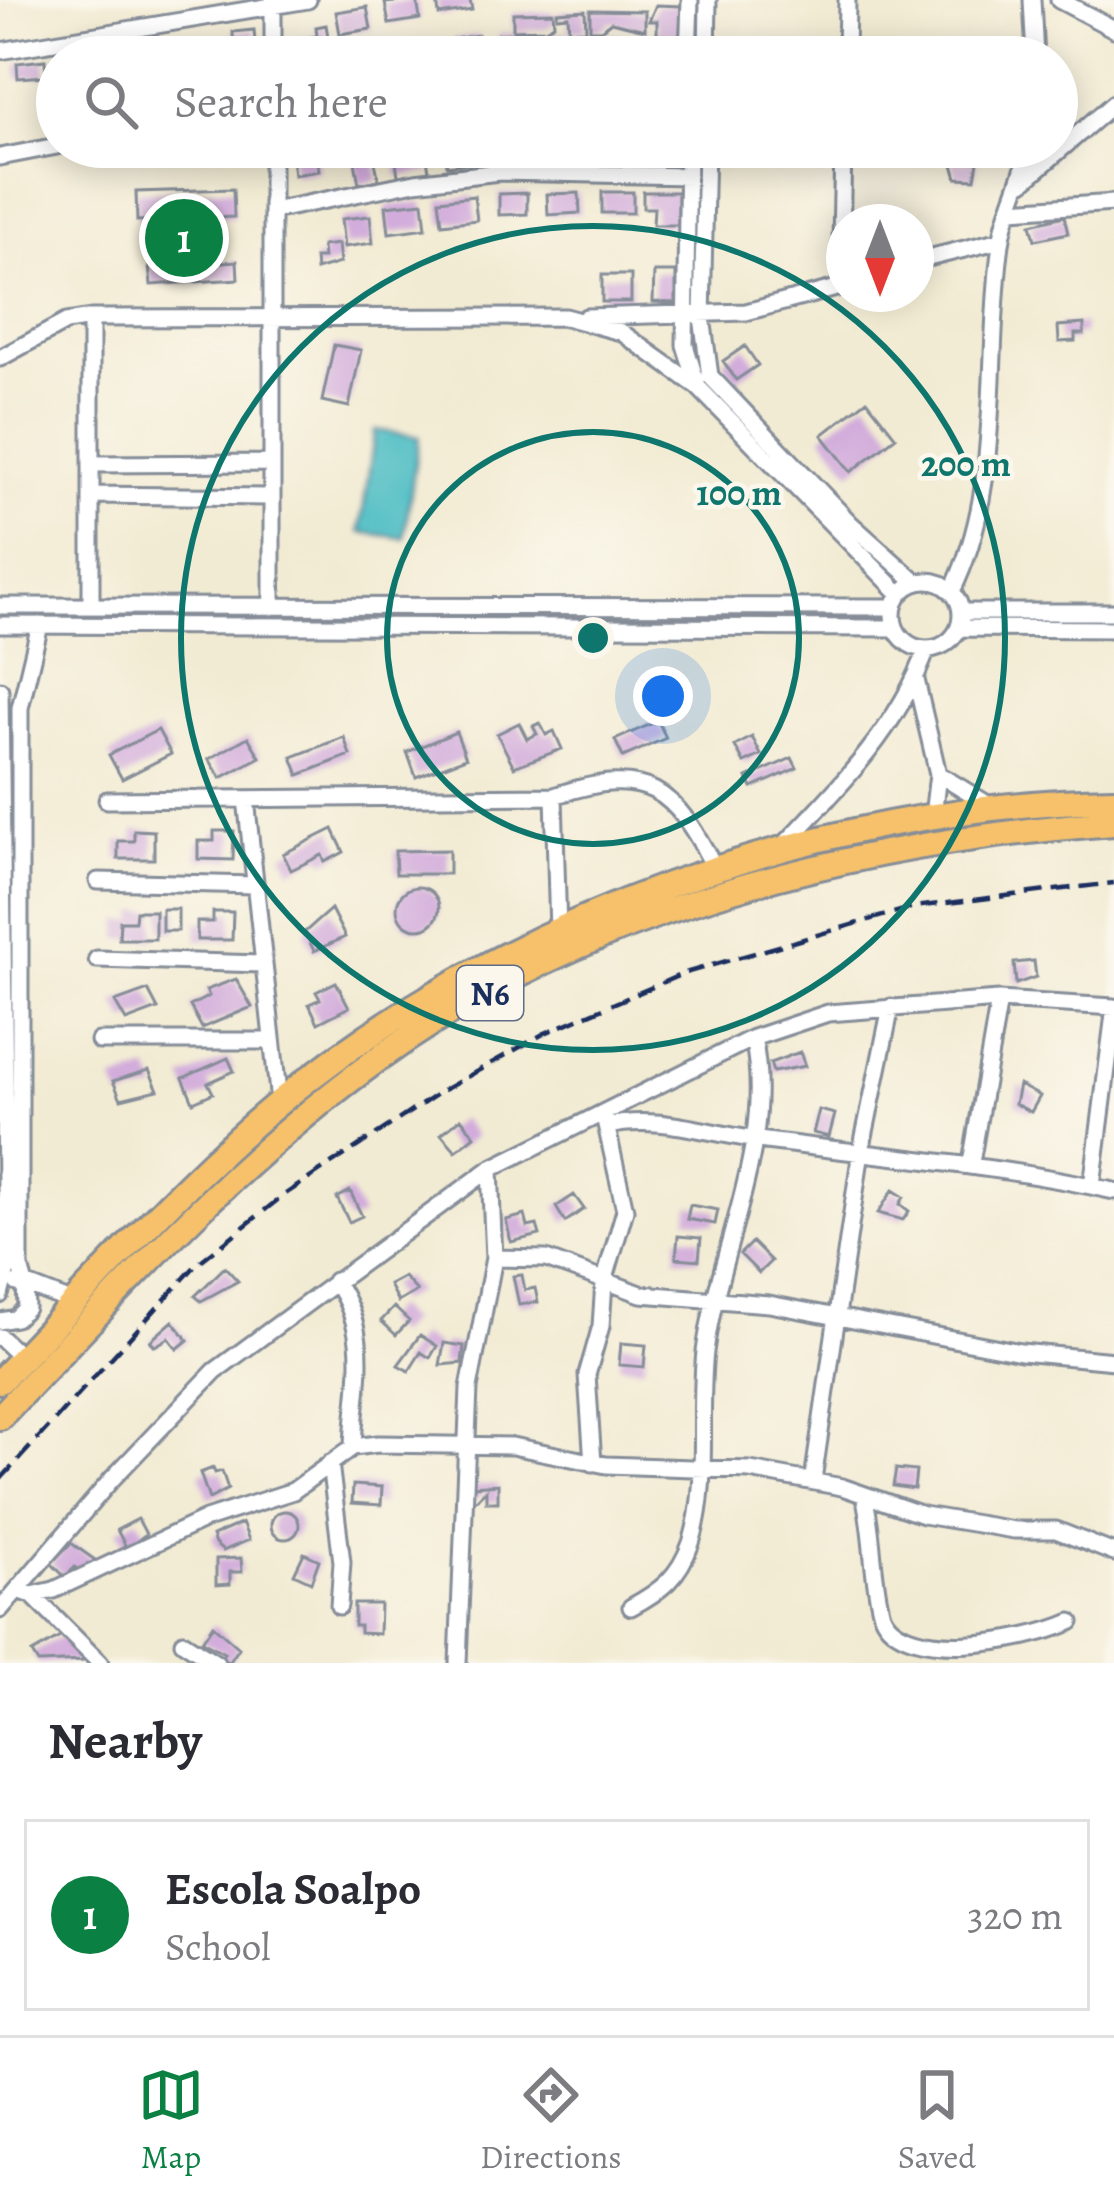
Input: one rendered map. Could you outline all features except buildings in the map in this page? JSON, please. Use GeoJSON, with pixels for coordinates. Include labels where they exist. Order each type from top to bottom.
{"type":"FeatureCollection","features":[{"type":"Feature","properties":{"kind":"highway","name":"N6"},"geometry":{"type":"LineString","coordinates":[[0,1381],[149,1220],[279,1102],[434,997],[558,932],[716,872],[833,835],[995,808],[1114,800]]}},
{"type":"Feature","properties":{"kind":"highway","name":"N6"},"geometry":{"type":"LineString","coordinates":[[0,1417],[167,1241],[302,1118],[379,1058],[523,975],[640,923],[827,864],[943,842],[1114,823]]}},
{"type":"Feature","properties":{"kind":"street"},"geometry":{"type":"LineString","coordinates":[[89,36],[308,0]]}},
{"type":"Feature","properties":{"kind":"street"},"geometry":{"type":"LineString","coordinates":[[846,36],[847,0]]}},
{"type":"Feature","properties":{"kind":"street"},"geometry":{"type":"LineString","coordinates":[[1032,0],[1034,36]]}},
{"type":"Feature","properties":{"kind":"street"},"geometry":{"type":"LineString","coordinates":[[1059,0],[1114,29]]}},
{"type":"Feature","properties":{"kind":"street"},"geometry":{"type":"LineString","coordinates":[[273,3],[273,36]]}},
{"type":"Feature","properties":{"kind":"street"},"geometry":{"type":"LineString","coordinates":[[688,36],[689,4],[708,4],[707,36]]}},
{"type":"Feature","properties":{"kind":"street"},"geometry":{"type":"LineString","coordinates":[[0,52],[36,46]]}},
{"type":"Feature","properties":{"kind":"street"},"geometry":{"type":"LineString","coordinates":[[1078,134],[1114,103]]}},
{"type":"Feature","properties":{"kind":"street"},"geometry":{"type":"LineString","coordinates":[[0,158],[36,150]]}},
{"type":"Feature","properties":{"kind":"street"},"geometry":{"type":"LineString","coordinates":[[272,168],[272,607]]}},
{"type":"Feature","properties":{"kind":"street"},"geometry":{"type":"LineString","coordinates":[[688,168],[696,217]]}},
{"type":"Feature","properties":{"kind":"street"},"geometry":{"type":"LineString","coordinates":[[698,387],[685,346],[694,317],[696,217],[703,168]]}},
{"type":"Feature","properties":{"kind":"street"},"geometry":{"type":"LineString","coordinates":[[843,168],[843,204]]}},
{"type":"Feature","properties":{"kind":"street"},"geometry":{"type":"LineString","coordinates":[[952,591],[935,581],[916,582],[897,600],[895,628],[908,643],[927,649],[946,643],[960,620],[952,591],[965,565],[981,493],[1001,240],[1025,168]]}},
{"type":"Feature","properties":{"kind":"street"},"geometry":{"type":"LineString","coordinates":[[1023,182],[1039,168]]}},
{"type":"Feature","properties":{"kind":"street"},"geometry":{"type":"LineString","coordinates":[[272,211],[415,182],[499,172],[688,176]]}},
{"type":"Feature","properties":{"kind":"street"},"geometry":{"type":"LineString","coordinates":[[1011,210],[1114,202]]}},
{"type":"Feature","properties":{"kind":"street"},"geometry":{"type":"LineString","coordinates":[[934,257],[1001,240]]}},
{"type":"Feature","properties":{"kind":"street"},"geometry":{"type":"LineString","coordinates":[[0,358],[66,322],[91,318],[694,317],[784,306],[826,292]]}},
{"type":"Feature","properties":{"kind":"street"},"geometry":{"type":"LineString","coordinates":[[565,317],[621,332],[698,387],[897,600]]}},
{"type":"Feature","properties":{"kind":"street"},"geometry":{"type":"LineString","coordinates":[[694,317],[720,388],[916,582]]}},
{"type":"Feature","properties":{"kind":"street"},"geometry":{"type":"LineString","coordinates":[[91,318],[91,606]]}},
{"type":"Feature","properties":{"kind":"street"},"geometry":{"type":"LineString","coordinates":[[91,464],[270,463]]}},
{"type":"Feature","properties":{"kind":"street"},"geometry":{"type":"LineString","coordinates":[[91,495],[271,497]]}},
{"type":"Feature","properties":{"kind":"street"},"geometry":{"type":"LineString","coordinates":[[0,606],[897,600]]}},
{"type":"Feature","properties":{"kind":"street"},"geometry":{"type":"LineString","coordinates":[[960,620],[1114,612]]}},
{"type":"Feature","properties":{"kind":"street"},"geometry":{"type":"LineString","coordinates":[[960,620],[1114,629]]}},
{"type":"Feature","properties":{"kind":"street"},"geometry":{"type":"LineString","coordinates":[[0,625],[895,628]]}},
{"type":"Feature","properties":{"kind":"street"},"geometry":{"type":"LineString","coordinates":[[40,626],[20,708],[12,805],[2,1291],[26,1284],[74,1303]]}},
{"type":"Feature","properties":{"kind":"street"},"geometry":{"type":"LineString","coordinates":[[780,850],[830,797],[916,680],[927,649]]}},
{"type":"Feature","properties":{"kind":"street"},"geometry":{"type":"LineString","coordinates":[[916,680],[938,774],[933,816]]}},
{"type":"Feature","properties":{"kind":"street"},"geometry":{"type":"LineString","coordinates":[[0,690],[12,805],[20,1267],[26,1284],[26,1308],[16,1318],[0,1321]]}},
{"type":"Feature","properties":{"kind":"street"},"geometry":{"type":"LineString","coordinates":[[938,774],[995,808]]}},
{"type":"Feature","properties":{"kind":"street"},"geometry":{"type":"LineString","coordinates":[[107,800],[554,796],[602,780],[667,793],[692,823],[716,872]]}},
{"type":"Feature","properties":{"kind":"street"},"geometry":{"type":"LineString","coordinates":[[554,796],[558,932]]}},
{"type":"Feature","properties":{"kind":"street"},"geometry":{"type":"LineString","coordinates":[[830,797],[833,835]]}},
{"type":"Feature","properties":{"kind":"street"},"geometry":{"type":"LineString","coordinates":[[245,799],[279,1102]]}},
{"type":"Feature","properties":{"kind":"street"},"geometry":{"type":"LineString","coordinates":[[98,881],[254,885]]}},
{"type":"Feature","properties":{"kind":"street"},"geometry":{"type":"LineString","coordinates":[[98,959],[262,964]]}},
{"type":"Feature","properties":{"kind":"street"},"geometry":{"type":"LineString","coordinates":[[970,1163],[999,1000]]}},
{"type":"Feature","properties":{"kind":"street"},"geometry":{"type":"LineString","coordinates":[[0,1610],[25,1592],[112,1479],[215,1371],[490,1169],[605,1118],[752,1038],[828,1012],[891,1007],[999,1000],[1114,1010],[1092,1186]]}},
{"type":"Feature","properties":{"kind":"street"},"geometry":{"type":"LineString","coordinates":[[812,1480],[861,1151],[891,1007]]}},
{"type":"Feature","properties":{"kind":"street"},"geometry":{"type":"LineString","coordinates":[[631,1607],[673,1580],[693,1537],[713,1300],[752,1139],[759,1080],[752,1038]]}},
{"type":"Feature","properties":{"kind":"street"},"geometry":{"type":"LineString","coordinates":[[98,1041],[269,1041]]}},
{"type":"Feature","properties":{"kind":"street"},"geometry":{"type":"LineString","coordinates":[[605,1118],[970,1163],[1114,1191]]}},
{"type":"Feature","properties":{"kind":"street"},"geometry":{"type":"LineString","coordinates":[[593,1463],[587,1375],[601,1326],[604,1282],[625,1210],[605,1118]]}},
{"type":"Feature","properties":{"kind":"street"},"geometry":{"type":"LineString","coordinates":[[458,1663],[469,1388],[494,1258],[490,1169]]}},
{"type":"Feature","properties":{"kind":"street"},"geometry":{"type":"LineString","coordinates":[[494,1258],[546,1259],[641,1294],[836,1316],[1022,1352],[1114,1361]]}},
{"type":"Feature","properties":{"kind":"street"},"geometry":{"type":"LineString","coordinates":[[334,1281],[357,1321],[361,1343],[353,1447]]}},
{"type":"Feature","properties":{"kind":"street"},"geometry":{"type":"LineString","coordinates":[[0,1336],[22,1358]]}},
{"type":"Feature","properties":{"kind":"street"},"geometry":{"type":"LineString","coordinates":[[25,1592],[54,1590],[206,1519],[293,1491],[353,1447],[512,1446],[593,1463],[699,1466],[812,1480],[923,1515],[1014,1530],[1056,1530],[1114,1553]]}},
{"type":"Feature","properties":{"kind":"street"},"geometry":{"type":"LineString","coordinates":[[329,1463],[342,1562],[339,1606]]}},
{"type":"Feature","properties":{"kind":"street"},"geometry":{"type":"LineString","coordinates":[[864,1495],[874,1536],[883,1619],[907,1648],[944,1656],[1037,1637],[1071,1622]]}},
{"type":"Feature","properties":{"kind":"street"},"geometry":{"type":"LineString","coordinates":[[25,1592],[100,1663]]}},
{"type":"Feature","properties":{"kind":"street"},"geometry":{"type":"LineString","coordinates":[[183,1642],[216,1663]]}},
{"type":"Feature","properties":{"kind":"water"},"geometry":{"type":"Polygon","coordinates":[[[375,430],[419,437],[404,538],[360,532],[375,430]]]}},
{"type":"Feature","properties":{"kind":"railway"},"geometry":{"type":"LineString","coordinates":[[0,1480],[197,1264],[284,1195],[442,1091],[545,1033],[685,973],[914,907],[1114,883]]}},
{"type":"Feature","properties":{"kind":"place","name":"Escola Soalpo"},"geometry":{"type":"Point","coordinates":[184,238]}}]}
